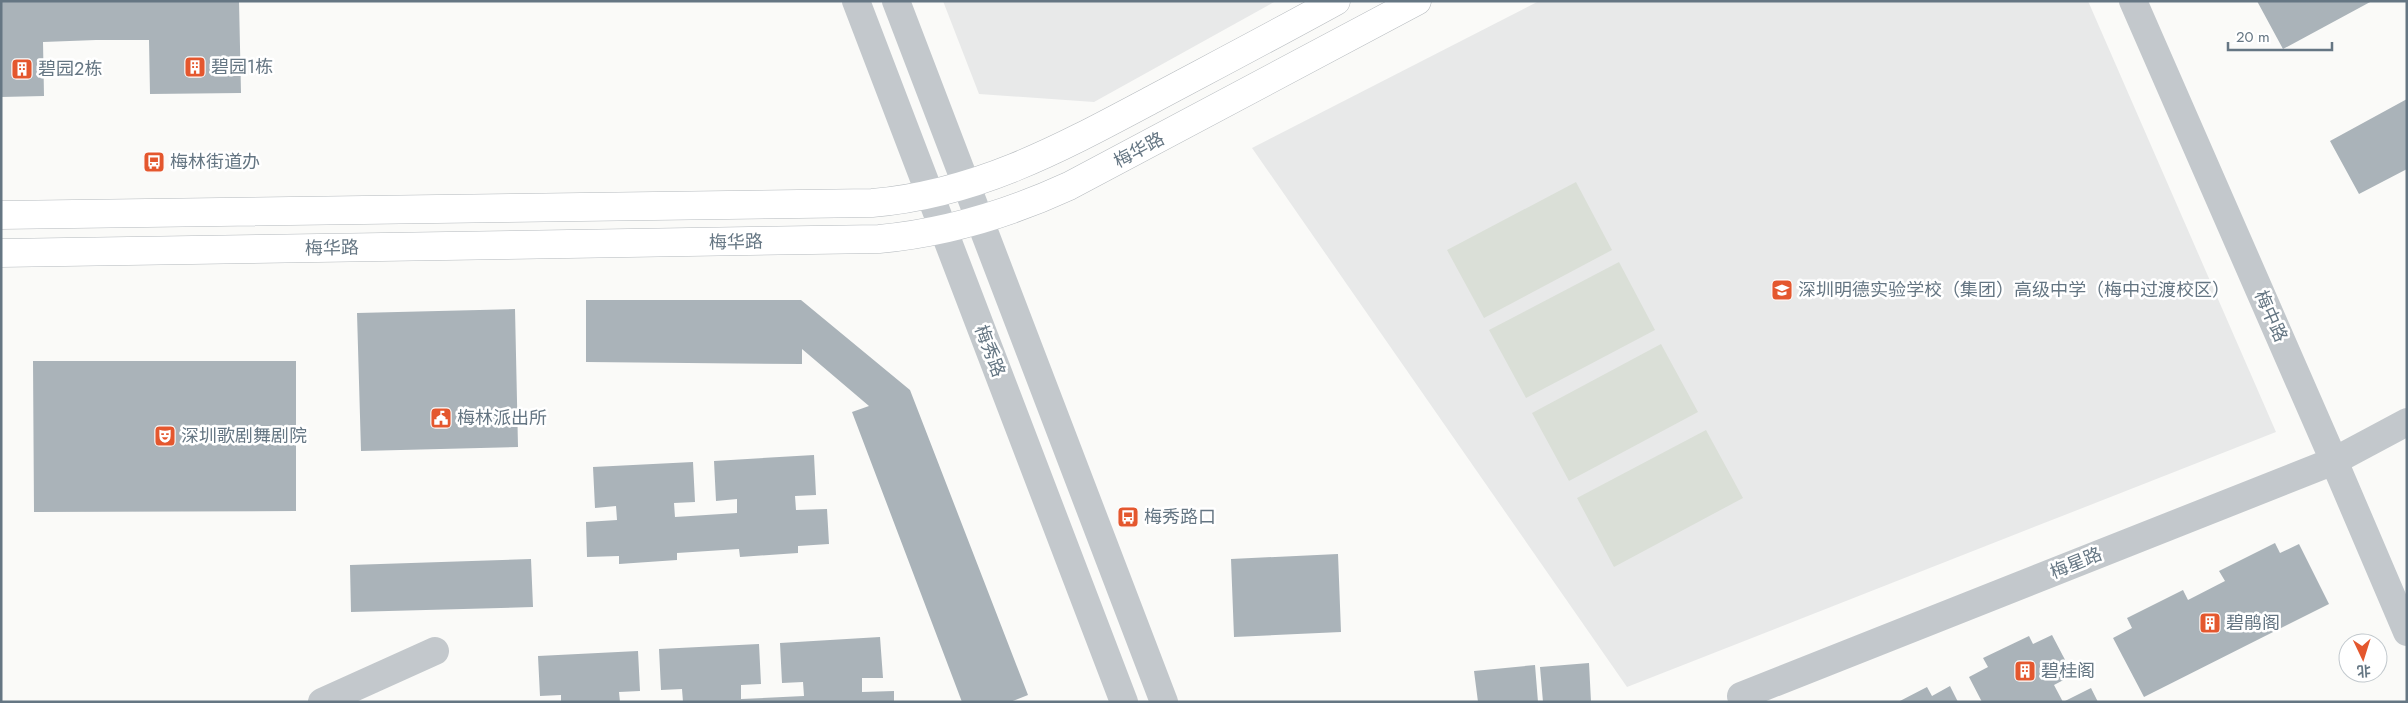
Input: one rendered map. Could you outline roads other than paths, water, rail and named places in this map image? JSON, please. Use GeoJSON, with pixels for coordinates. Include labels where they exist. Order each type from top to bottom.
{"type":"FeatureCollection","features":[{"type":"Feature","properties":{"kind":"main road","name":"梅华路"},"geometry":{"type":"LineString","coordinates":[[1,215],[872,203],[930,195],[966,186],[1063,147],[1336,1]]}},
{"type":"Feature","properties":{"kind":"main road","name":"梅华路"},"geometry":{"type":"LineString","coordinates":[[1,253],[879,239],[944,230],[1045,197],[1096,173],[1417,1]]}},
{"type":"Feature","properties":{"kind":"street","name":"梅秀路"},"geometry":{"type":"LineString","coordinates":[[856,1],[1124,702]]}},
{"type":"Feature","properties":{"kind":"street","name":"梅秀路"},"geometry":{"type":"LineString","coordinates":[[896,1],[1164,702]]}},
{"type":"Feature","properties":{"kind":"street","name":"梅中路"},"geometry":{"type":"LineString","coordinates":[[2137,2],[2407,632]]}},
{"type":"Feature","properties":{"kind":"street","name":"梅星路"},"geometry":{"type":"LineString","coordinates":[[1741,696],[2334,461],[2407,422]]}},
{"type":"Feature","properties":{"kind":"street"},"geometry":{"type":"LineString","coordinates":[[322,702],[435,651]]}},
{"type":"Feature","properties":{"kind":"place","name":"碧园1栋"},"geometry":{"type":"Point","coordinates":[195,67]}},
{"type":"Feature","properties":{"kind":"place","name":"碧园2栋"},"geometry":{"type":"Point","coordinates":[22,69]}},
{"type":"Feature","properties":{"kind":"place","name":"梅林街道办"},"geometry":{"type":"Point","coordinates":[154,162]}},
{"type":"Feature","properties":{"kind":"place","name":"深圳明德实验学校（集团）高级中学（梅中过渡校区）"},"geometry":{"type":"Point","coordinates":[1782,290]}},
{"type":"Feature","properties":{"kind":"place","name":"梅林派出所"},"geometry":{"type":"Point","coordinates":[441,418]}},
{"type":"Feature","properties":{"kind":"place","name":"深圳歌剧舞剧院"},"geometry":{"type":"Point","coordinates":[165,436]}},
{"type":"Feature","properties":{"kind":"place","name":"梅秀路口"},"geometry":{"type":"Point","coordinates":[1128,517]}},
{"type":"Feature","properties":{"kind":"place","name":"碧鹃阁"},"geometry":{"type":"Point","coordinates":[2210,623]}},
{"type":"Feature","properties":{"kind":"place","name":"碧桂阁"},"geometry":{"type":"Point","coordinates":[2025,671]}}]}
